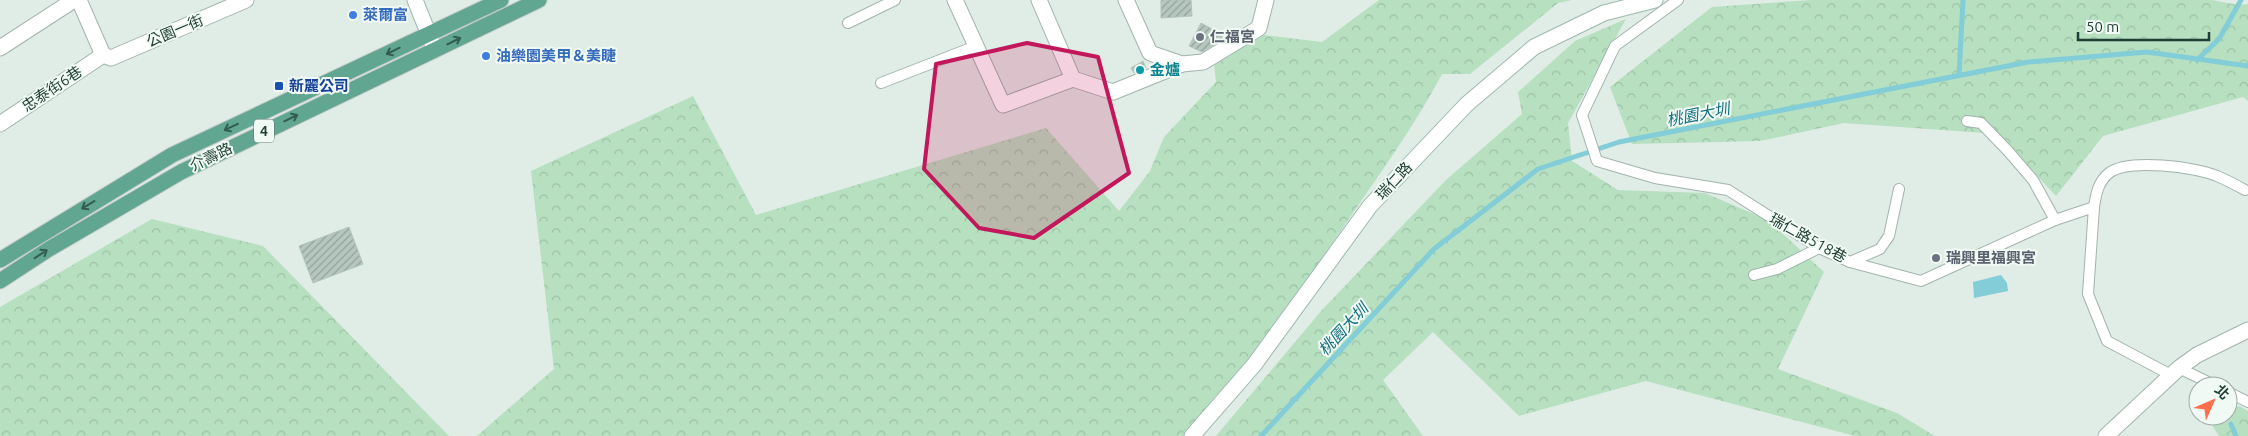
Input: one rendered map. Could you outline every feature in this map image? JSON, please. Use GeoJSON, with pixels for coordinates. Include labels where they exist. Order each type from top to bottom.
{"type":"FeatureCollection","features":[{"type":"Feature","properties":{"kind":"main road","name":"介壽路"},"geometry":{"type":"LineString","coordinates":[[0,260],[172,155],[501,0]]}},
{"type":"Feature","properties":{"kind":"main road","name":"介壽路"},"geometry":{"type":"LineString","coordinates":[[0,281],[49,249],[181,172],[540,0]]}},
{"type":"Feature","properties":{"kind":"street"},"geometry":{"type":"LineString","coordinates":[[0,48],[74,0]]}},
{"type":"Feature","properties":{"kind":"street"},"geometry":{"type":"LineString","coordinates":[[80,0],[103,55]]}},
{"type":"Feature","properties":{"kind":"street","name":"公園一街"},"geometry":{"type":"LineString","coordinates":[[103,55],[111,58],[223,4],[246,0]]}},
{"type":"Feature","properties":{"kind":"street"},"geometry":{"type":"LineString","coordinates":[[414,0],[435,50]]}},
{"type":"Feature","properties":{"kind":"street"},"geometry":{"type":"LineString","coordinates":[[955,0],[1003,105],[1073,79],[1113,92],[1182,64],[1203,62],[1258,28],[1266,0]]}},
{"type":"Feature","properties":{"kind":"street"},"geometry":{"type":"LineString","coordinates":[[1039,0],[1073,79]]}},
{"type":"Feature","properties":{"kind":"street"},"geometry":{"type":"LineString","coordinates":[[1126,0],[1150,53],[1182,64]]}},
{"type":"Feature","properties":{"kind":"street","name":"瑞仁路"},"geometry":{"type":"LineString","coordinates":[[1192,436],[1254,364],[1370,206],[1467,104],[1534,47],[1604,13],[1655,0]]}},
{"type":"Feature","properties":{"kind":"street","name":"忠泰街6巷"},"geometry":{"type":"LineString","coordinates":[[0,124],[103,55]]}},
{"type":"Feature","properties":{"kind":"street"},"geometry":{"type":"LineString","coordinates":[[2106,436],[2175,372],[2197,355],[2248,330]]}},
{"type":"Feature","properties":{"kind":"lane"},"geometry":{"type":"LineString","coordinates":[[848,23],[895,0]]}},
{"type":"Feature","properties":{"kind":"lane","name":"瑞仁路518巷"},"geometry":{"type":"LineString","coordinates":[[1678,0],[1615,46],[1582,115],[1598,161],[1655,178],[1728,190],[1819,248],[1850,262],[1921,281],[2055,220],[2094,207]]}},
{"type":"Feature","properties":{"kind":"lane"},"geometry":{"type":"LineString","coordinates":[[881,83],[976,46]]}},
{"type":"Feature","properties":{"kind":"lane"},"geometry":{"type":"LineString","coordinates":[[1967,120],[1981,123],[2008,151],[2033,180],[2055,220]]}},
{"type":"Feature","properties":{"kind":"lane"},"geometry":{"type":"LineString","coordinates":[[2188,376],[2107,341],[2088,294],[2096,191],[2110,172],[2127,165],[2163,165],[2216,175],[2245,190]]}},
{"type":"Feature","properties":{"kind":"lane"},"geometry":{"type":"LineString","coordinates":[[1850,262],[1880,248],[1889,236],[1899,190]]}},
{"type":"Feature","properties":{"kind":"lane"},"geometry":{"type":"LineString","coordinates":[[1754,274],[1777,269],[1819,248]]}},
{"type":"Feature","properties":{"kind":"highlighted area"},"geometry":{"type":"Polygon","coordinates":[[[1027,43],[1098,57],[1129,173],[1034,238],[979,228],[924,169],[936,64],[1027,43]]]}},
{"type":"Feature","properties":{"kind":"green space"},"geometry":{"type":"Polygon","coordinates":[[[1379,0],[1572,0],[1558,3],[1470,74],[1442,74],[1420,113],[1395,151],[1287,308],[1248,361],[1183,436],[477,436],[554,369],[531,171],[693,96],[756,215],[1046,128],[1119,211],[1150,171],[1164,137],[1216,82],[1214,64],[1264,35],[1322,42],[1379,0]]]}},
{"type":"Feature","properties":{"kind":"green space"},"geometry":{"type":"Polygon","coordinates":[[[1811,0],[2212,0],[2238,5],[2248,4],[2248,101],[2243,97],[2103,136],[2056,196],[1998,134],[1844,123],[1760,141],[1632,144],[1610,87],[1712,7],[1811,0]]]}},
{"type":"Feature","properties":{"kind":"green space"},"geometry":{"type":"Polygon","coordinates":[[[1626,19],[1568,123],[1572,161],[1618,190],[1705,193],[1768,220],[1824,272],[1778,369],[1897,413],[1935,436],[1855,436],[1646,381],[1519,416],[1433,332],[1383,380],[1423,436],[1216,436],[1322,310],[1446,180],[1522,114],[1518,92],[1575,41],[1626,19]]]}},
{"type":"Feature","properties":{"kind":"green space"},"geometry":{"type":"Polygon","coordinates":[[[152,219],[263,246],[449,436],[0,436],[0,307],[152,219]]]}},
{"type":"Feature","properties":{"kind":"green space"},"geometry":{"type":"Polygon","coordinates":[[[2238,406],[2248,411],[2248,436],[2219,436],[2213,426],[2238,426],[2238,406]]]}},
{"type":"Feature","properties":{"kind":"water"},"geometry":{"type":"Polygon","coordinates":[[[2001,275],[2007,283],[2008,291],[1974,298],[1973,282],[2001,275]]]}},
{"type":"Feature","properties":{"kind":"building"},"geometry":{"type":"Polygon","coordinates":[[[1161,0],[1191,0],[1192,16],[1161,18],[1161,0]]]}},
{"type":"Feature","properties":{"kind":"building"},"geometry":{"type":"Polygon","coordinates":[[[1201,23],[1219,33],[1223,39],[1202,52],[1189,46],[1201,23]]]}},
{"type":"Feature","properties":{"kind":"building"},"geometry":{"type":"Polygon","coordinates":[[[1143,61],[1146,68],[1134,73],[1131,68],[1143,61]]]}},
{"type":"Feature","properties":{"kind":"building"},"geometry":{"type":"Polygon","coordinates":[[[349,227],[363,264],[313,283],[299,246],[349,227]]]}},
{"type":"Feature","properties":{"kind":"waterway"},"geometry":{"type":"LineString","coordinates":[[1959,75],[1963,0]]}},
{"type":"Feature","properties":{"kind":"waterway"},"geometry":{"type":"LineString","coordinates":[[2197,60],[2219,39],[2241,0]]}},
{"type":"Feature","properties":{"kind":"waterway","name":"桃園大圳"},"geometry":{"type":"LineString","coordinates":[[1261,436],[1434,249],[1538,169],[1619,142],[2028,62],[2147,52],[2248,66]]}},
{"type":"Feature","properties":{"kind":"waterway"},"geometry":{"type":"LineString","coordinates":[[2232,426],[2236,436]]}},
{"type":"Feature","properties":{"kind":"place","name":"萊爾富"},"geometry":{"type":"Point","coordinates":[353,15]}},
{"type":"Feature","properties":{"kind":"place","name":"仁福宮"},"geometry":{"type":"Point","coordinates":[1200,37]}},
{"type":"Feature","properties":{"kind":"place","name":"油樂園美甲＆美睫"},"geometry":{"type":"Point","coordinates":[486,56]}},
{"type":"Feature","properties":{"kind":"place","name":"金爐"},"geometry":{"type":"Point","coordinates":[1140,70]}},
{"type":"Feature","properties":{"kind":"place","name":"新麗公司"},"geometry":{"type":"Point","coordinates":[279,86]}},
{"type":"Feature","properties":{"kind":"place","name":"瑞興里福興宮"},"geometry":{"type":"Point","coordinates":[1936,258]}}]}
